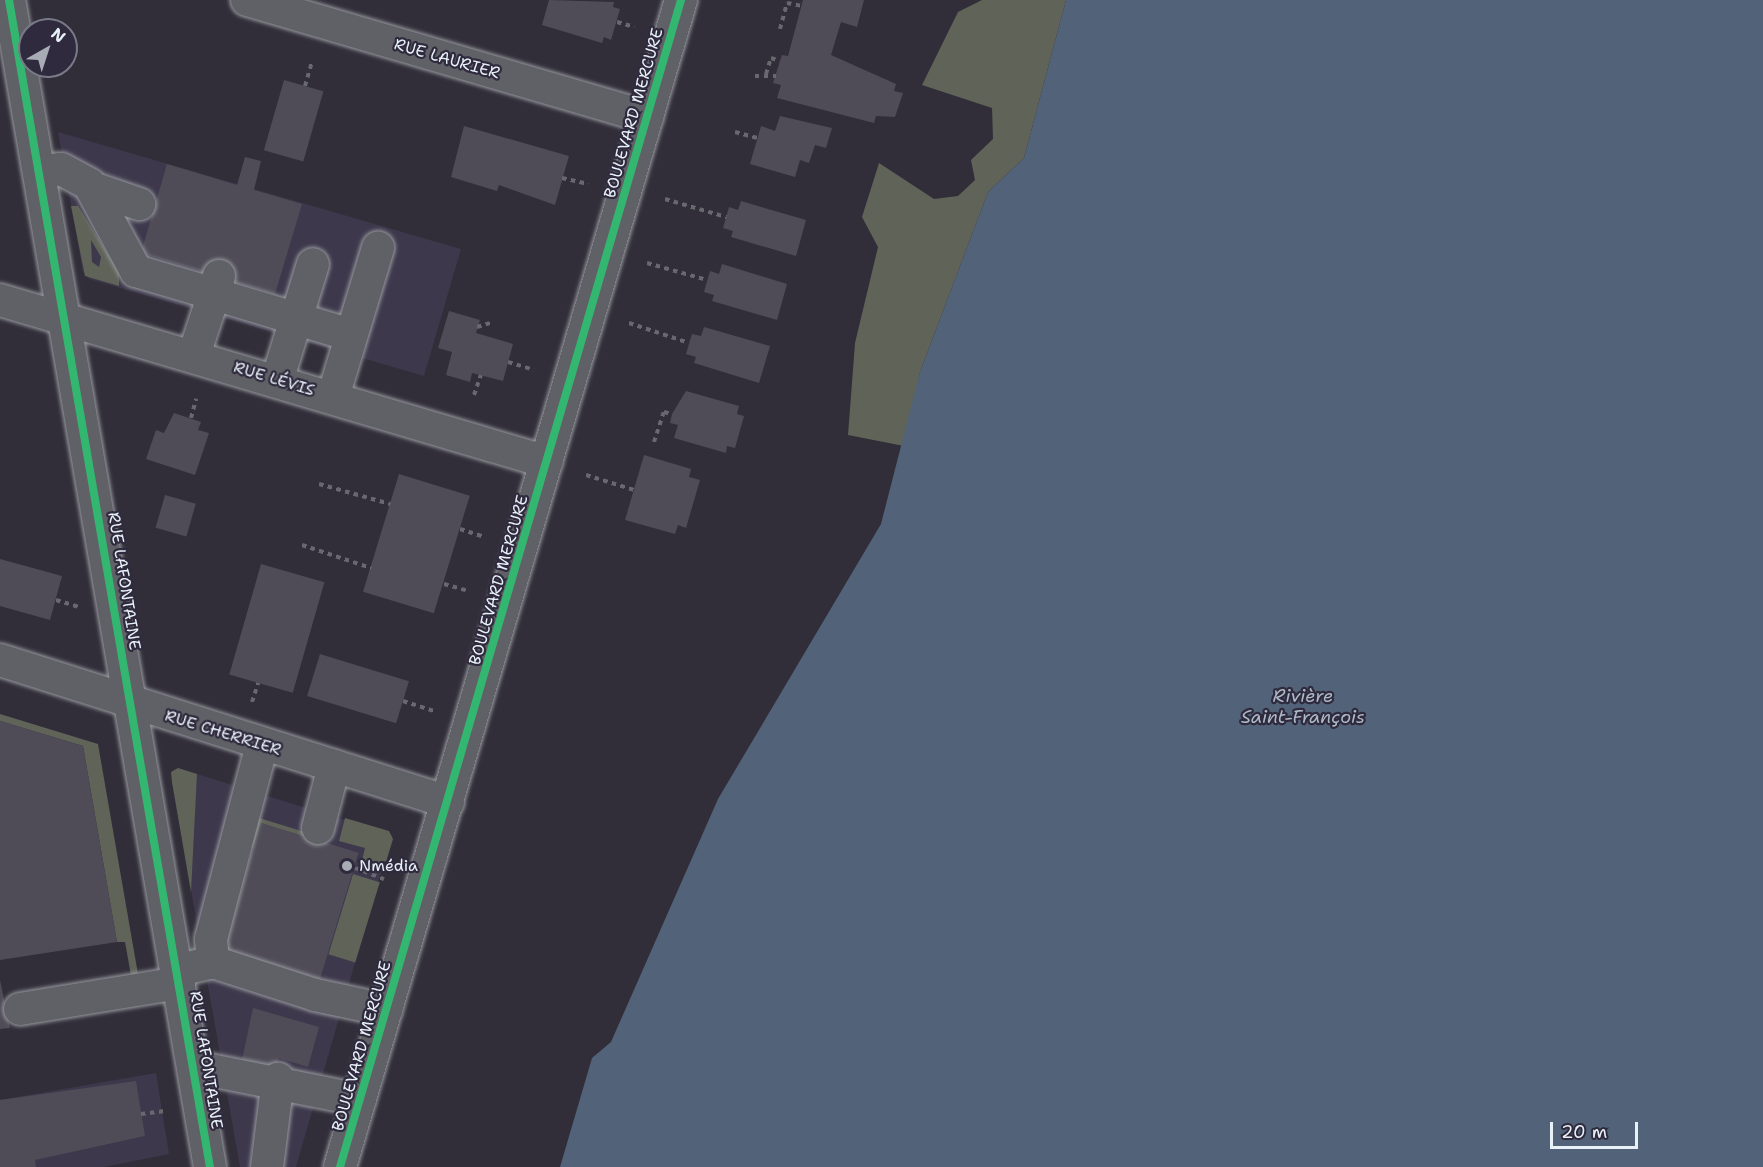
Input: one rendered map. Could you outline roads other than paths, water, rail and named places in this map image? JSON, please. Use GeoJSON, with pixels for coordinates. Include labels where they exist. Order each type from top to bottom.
{"type":"FeatureCollection","features":[{"type":"Feature","properties":{"kind":"street","name":"RUE LAFONTAINE"},"geometry":{"type":"LineString","coordinates":[[9,0],[195,1067],[210,1167]]}},
{"type":"Feature","properties":{"kind":"street","name":"RUE LAURIER"},"geometry":{"type":"LineString","coordinates":[[247,0],[647,117]]}},
{"type":"Feature","properties":{"kind":"street","name":"BOULEVARD MERCURE"},"geometry":{"type":"LineString","coordinates":[[340,1167],[681,0]]}},
{"type":"Feature","properties":{"kind":"street"},"geometry":{"type":"LineString","coordinates":[[39,172],[61,169],[92,188],[139,204]]}},
{"type":"Feature","properties":{"kind":"street"},"geometry":{"type":"LineString","coordinates":[[92,188],[130,265],[217,285],[297,319],[351,335]]}},
{"type":"Feature","properties":{"kind":"street"},"geometry":{"type":"LineString","coordinates":[[333,397],[378,248]]}},
{"type":"Feature","properties":{"kind":"street"},"geometry":{"type":"LineString","coordinates":[[277,381],[313,264]]}},
{"type":"Feature","properties":{"kind":"street"},"geometry":{"type":"LineString","coordinates":[[194,355],[217,285]]}},
{"type":"Feature","properties":{"kind":"street","name":"RUE LÉVIS"},"geometry":{"type":"LineString","coordinates":[[0,300],[194,355],[547,462]]}},
{"type":"Feature","properties":{"kind":"street","name":"RUE CHERRIER"},"geometry":{"type":"LineString","coordinates":[[0,660],[448,802]]}},
{"type":"Feature","properties":{"kind":"street"},"geometry":{"type":"LineString","coordinates":[[213,962],[211,939],[262,744]]}},
{"type":"Feature","properties":{"kind":"street"},"geometry":{"type":"LineString","coordinates":[[318,828],[334,766]]}},
{"type":"Feature","properties":{"kind":"street"},"geometry":{"type":"LineString","coordinates":[[20,1010],[178,977],[213,962],[315,995],[386,1010]]}},
{"type":"Feature","properties":{"kind":"street"},"geometry":{"type":"LineString","coordinates":[[195,1067],[278,1079],[360,1100]]}},
{"type":"Feature","properties":{"kind":"street"},"geometry":{"type":"LineString","coordinates":[[267,1167],[278,1079]]}},
{"type":"Feature","properties":{"kind":"water","name":"Rivière Saint-François"},"geometry":{"type":"Polygon","coordinates":[[[1066,0],[1763,0],[1763,1167],[560,1167],[592,1058],[611,1042],[718,799],[881,524],[920,372],[988,192],[1024,158],[1066,0]]]}},
{"type":"Feature","properties":{"kind":"place","name":"Nmédia"},"geometry":{"type":"Point","coordinates":[347,866]}}]}
